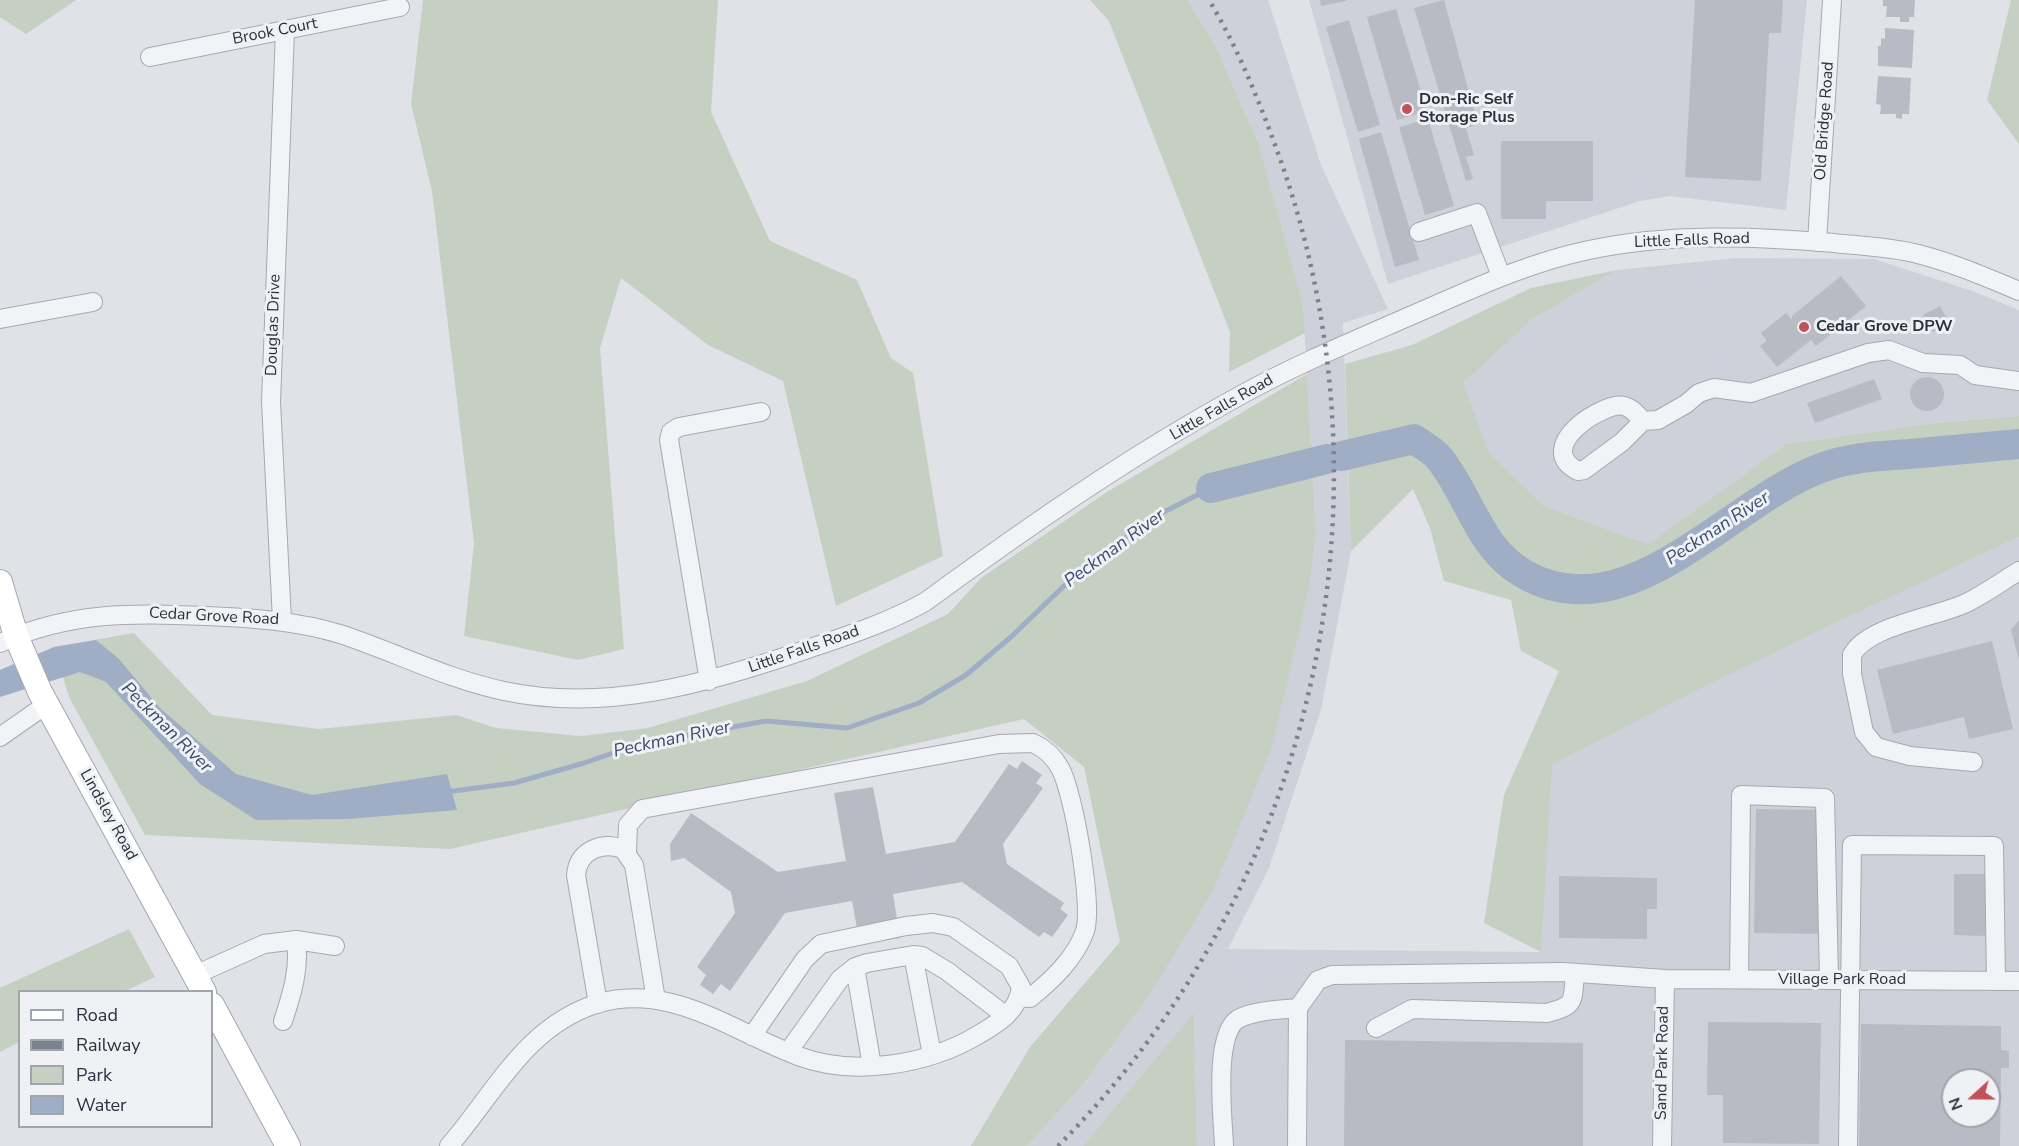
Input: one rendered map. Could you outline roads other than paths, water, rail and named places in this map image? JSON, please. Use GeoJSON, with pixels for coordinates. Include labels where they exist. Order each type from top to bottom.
{"type":"FeatureCollection","features":[{"type":"Feature","properties":{"kind":"main road","name":"Lindsley Road"},"geometry":{"type":"LineString","coordinates":[[0,582],[12,642],[200,983]]}},
{"type":"Feature","properties":{"kind":"main road"},"geometry":{"type":"LineString","coordinates":[[213,1007],[288,1146]]}},
{"type":"Feature","properties":{"kind":"street","name":"Old Bridge Road"},"geometry":{"type":"LineString","coordinates":[[1817,242],[1832,0]]}},
{"type":"Feature","properties":{"kind":"street","name":"Brook Court"},"geometry":{"type":"LineString","coordinates":[[150,57],[400,8]]}},
{"type":"Feature","properties":{"kind":"street","name":"Douglas Drive"},"geometry":{"type":"LineString","coordinates":[[282,620],[272,402],[285,30]]}},
{"type":"Feature","properties":{"kind":"street"},"geometry":{"type":"LineString","coordinates":[[1419,232],[1477,213],[1501,276]]}},
{"type":"Feature","properties":{"kind":"street","name":"Little Falls Road"},"geometry":{"type":"LineString","coordinates":[[460,678],[504,691],[560,698],[651,693],[709,681],[891,620],[925,602],[1139,455],[1239,396],[1300,365],[1501,276],[1558,257],[1638,242],[1701,238],[1817,242],[1916,254],[1965,269],[2019,291]]}},
{"type":"Feature","properties":{"kind":"street"},"geometry":{"type":"LineString","coordinates":[[0,319],[93,302]]}},
{"type":"Feature","properties":{"kind":"street"},"geometry":{"type":"LineString","coordinates":[[1642,421],[1658,420],[1686,404],[1699,393],[1714,388],[1751,393],[1868,353],[1889,350],[1923,363],[1960,365],[1975,375],[1999,381],[2019,381]]}},
{"type":"Feature","properties":{"kind":"street"},"geometry":{"type":"LineString","coordinates":[[709,681],[669,440],[671,432],[679,427],[761,412]]}},
{"type":"Feature","properties":{"kind":"street"},"geometry":{"type":"LineString","coordinates":[[1973,762],[1910,756],[1876,747],[1864,732],[1852,674],[1852,655],[1867,640],[1892,628],[1964,604],[2019,571]]}},
{"type":"Feature","properties":{"kind":"street","name":"Cedar Grove Road"},"geometry":{"type":"LineString","coordinates":[[12,642],[72,620],[126,613],[282,620],[340,634],[429,669],[460,678]]}},
{"type":"Feature","properties":{"kind":"street"},"geometry":{"type":"LineString","coordinates":[[0,737],[44,698]]}},
{"type":"Feature","properties":{"kind":"street"},"geometry":{"type":"LineString","coordinates":[[657,1000],[638,879],[627,852],[628,825],[642,809],[999,744],[1033,743],[1054,760],[1067,786],[1088,919],[1077,949],[1063,968],[1030,998],[1020,997]]}},
{"type":"Feature","properties":{"kind":"street"},"geometry":{"type":"LineString","coordinates":[[1738,980],[1741,795],[1825,798],[1830,980]]}},
{"type":"Feature","properties":{"kind":"street"},"geometry":{"type":"LineString","coordinates":[[1848,1146],[1852,845],[1994,846],[1996,981]]}},
{"type":"Feature","properties":{"kind":"street"},"geometry":{"type":"LineString","coordinates":[[598,1004],[577,889],[576,867],[579,860],[591,850],[608,846],[627,852]]}},
{"type":"Feature","properties":{"kind":"street"},"geometry":{"type":"LineString","coordinates":[[449,1146],[529,1044],[555,1024],[598,1004],[657,1000],[692,1008],[752,1036],[788,1052],[808,1059],[872,1066],[932,1055],[969,1040],[1006,1016],[1016,1006],[1021,987],[1009,966],[945,923],[915,925],[821,944],[805,959],[752,1036]]}},
{"type":"Feature","properties":{"kind":"street"},"geometry":{"type":"LineString","coordinates":[[200,983],[264,944],[296,940],[335,946]]}},
{"type":"Feature","properties":{"kind":"street"},"geometry":{"type":"LineString","coordinates":[[283,1021],[295,984],[299,959],[296,940]]}},
{"type":"Feature","properties":{"kind":"street"},"geometry":{"type":"LineString","coordinates":[[788,1052],[840,980],[855,967],[913,955],[922,956],[940,966],[1006,1016]]}},
{"type":"Feature","properties":{"kind":"street"},"geometry":{"type":"LineString","coordinates":[[913,955],[932,1055]]}},
{"type":"Feature","properties":{"kind":"street"},"geometry":{"type":"LineString","coordinates":[[855,967],[872,1066]]}},
{"type":"Feature","properties":{"kind":"street"},"geometry":{"type":"LineString","coordinates":[[1376,1028],[1412,1009],[1547,1013],[1566,1008],[1572,1001],[1575,973]]}},
{"type":"Feature","properties":{"kind":"street","name":"Village Park Road"},"geometry":{"type":"LineString","coordinates":[[1298,1008],[1318,980],[1332,975],[1575,973],[1665,979],[2019,981]]}},
{"type":"Feature","properties":{"kind":"street","name":"Sand Park Road"},"geometry":{"type":"LineString","coordinates":[[1662,1146],[1665,979]]}},
{"type":"Feature","properties":{"kind":"street"},"geometry":{"type":"LineString","coordinates":[[1224,1146],[1222,1051],[1227,1032],[1236,1020],[1250,1015],[1298,1008],[1297,1146]]}},
{"type":"Feature","properties":{"kind":"water"},"geometry":{"type":"Polygon","coordinates":[[[96,640],[119,659],[160,708],[236,774],[312,795],[447,774],[457,810],[348,819],[256,820],[200,784],[106,682],[80,672],[0,697],[0,670],[54,647],[96,640]]]}},
{"type":"Feature","properties":{"kind":"waterway","name":"Peckman River"},"geometry":{"type":"LineString","coordinates":[[1342,456],[1414,439],[1439,458],[1450,473],[1476,521],[1496,551],[1509,563],[1524,574],[1563,588],[1601,588],[1639,576],[1677,556],[1750,507],[1786,485],[1821,468],[1843,461],[1865,458],[2019,444]]}},
{"type":"Feature","properties":{"kind":"waterway","name":"Peckman River"},"geometry":{"type":"LineString","coordinates":[[1211,488],[1327,459]]}},
{"type":"Feature","properties":{"kind":"waterway","name":"Peckman River"},"geometry":{"type":"LineString","coordinates":[[446,792],[514,783],[639,744],[766,721],[847,728],[919,703],[966,675],[1012,636],[1067,583],[1148,520],[1211,488]]}},
{"type":"Feature","properties":{"kind":"railway"},"geometry":{"type":"LineString","coordinates":[[1058,1146],[1147,1043],[1219,930],[1274,809],[1311,681],[1331,550],[1332,417],[1315,284],[1271,133],[1239,56],[1209,0]]}},
{"type":"Feature","properties":{"kind":"place","name":"Don-Ric Self Storage Plus"},"geometry":{"type":"Point","coordinates":[1407,109]}},
{"type":"Feature","properties":{"kind":"place","name":"Cedar Grove DPW"},"geometry":{"type":"Point","coordinates":[1804,327]}}]}
